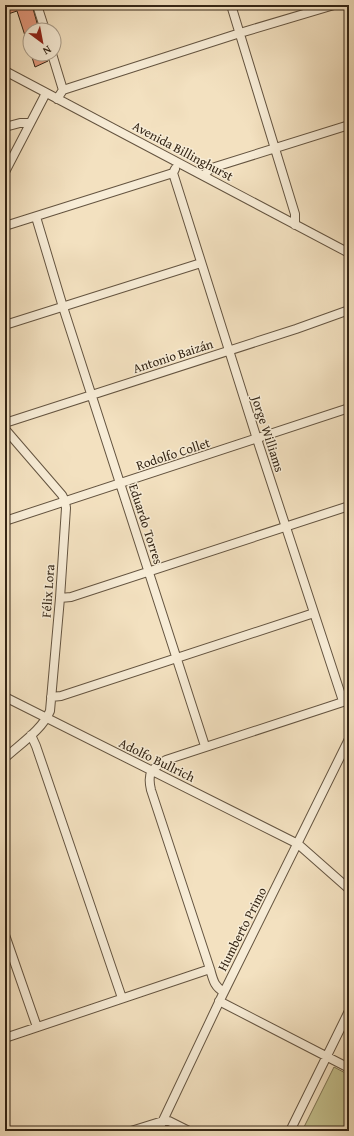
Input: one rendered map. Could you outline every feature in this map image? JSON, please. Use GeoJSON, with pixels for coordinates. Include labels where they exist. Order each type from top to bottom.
{"type":"FeatureCollection","features":[{"type":"Feature","properties":{"kind":"street"},"geometry":{"type":"LineString","coordinates":[[37,5],[42,22]]}},
{"type":"Feature","properties":{"kind":"street"},"geometry":{"type":"LineString","coordinates":[[231,5],[294,214],[295,225]]}},
{"type":"Feature","properties":{"kind":"street"},"geometry":{"type":"LineString","coordinates":[[57,99],[63,90],[334,5]]}},
{"type":"Feature","properties":{"kind":"street"},"geometry":{"type":"LineString","coordinates":[[54,62],[63,90]]}},
{"type":"Feature","properties":{"kind":"street","name":"Avenida Billinghurst"},"geometry":{"type":"LineString","coordinates":[[5,71],[349,253]]}},
{"type":"Feature","properties":{"kind":"street"},"geometry":{"type":"LineString","coordinates":[[5,172],[46,93]]}},
{"type":"Feature","properties":{"kind":"street"},"geometry":{"type":"LineString","coordinates":[[5,127],[20,123],[30,123]]}},
{"type":"Feature","properties":{"kind":"street"},"geometry":{"type":"LineString","coordinates":[[204,175],[215,167],[349,125]]}},
{"type":"Feature","properties":{"kind":"street"},"geometry":{"type":"LineString","coordinates":[[5,226],[173,173],[178,162]]}},
{"type":"Feature","properties":{"kind":"street","name":"Jorge Williams"},"geometry":{"type":"LineString","coordinates":[[173,173],[285,526],[314,613],[346,700]]}},
{"type":"Feature","properties":{"kind":"street","name":"Eduardo Torres"},"geometry":{"type":"LineString","coordinates":[[36,217],[63,307],[205,746]]}},
{"type":"Feature","properties":{"kind":"street"},"geometry":{"type":"LineString","coordinates":[[5,325],[201,263]]}},
{"type":"Feature","properties":{"kind":"street","name":"Antonio Baizán"},"geometry":{"type":"LineString","coordinates":[[5,423],[349,310]]}},
{"type":"Feature","properties":{"kind":"street","name":"Rodolfo Collet"},"geometry":{"type":"LineString","coordinates":[[5,521],[349,408]]}},
{"type":"Feature","properties":{"kind":"street"},"geometry":{"type":"LineString","coordinates":[[5,429],[62,495],[65,501]]}},
{"type":"Feature","properties":{"kind":"street","name":"Félix Lora"},"geometry":{"type":"LineString","coordinates":[[47,719],[50,711],[60,598],[66,508],[65,501]]}},
{"type":"Feature","properties":{"kind":"street"},"geometry":{"type":"LineString","coordinates":[[60,598],[71,597],[349,506]]}},
{"type":"Feature","properties":{"kind":"street"},"geometry":{"type":"LineString","coordinates":[[51,696],[61,696],[314,613]]}},
{"type":"Feature","properties":{"kind":"street","name":"Adolfo Bullrich"},"geometry":{"type":"LineString","coordinates":[[5,697],[298,844],[349,889]]}},
{"type":"Feature","properties":{"kind":"street"},"geometry":{"type":"LineString","coordinates":[[224,992],[215,986],[151,790],[149,778],[151,771],[157,765],[166,760],[346,700]]}},
{"type":"Feature","properties":{"kind":"street"},"geometry":{"type":"LineString","coordinates":[[5,758],[47,719]]}},
{"type":"Feature","properties":{"kind":"street"},"geometry":{"type":"LineString","coordinates":[[31,735],[122,998]]}},
{"type":"Feature","properties":{"kind":"street","name":"Humberto Primo"},"geometry":{"type":"LineString","coordinates":[[158,1131],[219,1001],[349,739]]}},
{"type":"Feature","properties":{"kind":"street"},"geometry":{"type":"LineString","coordinates":[[5,935],[37,1027]]}},
{"type":"Feature","properties":{"kind":"street"},"geometry":{"type":"LineString","coordinates":[[5,1038],[210,969]]}},
{"type":"Feature","properties":{"kind":"street"},"geometry":{"type":"LineString","coordinates":[[219,1001],[349,1068]]}},
{"type":"Feature","properties":{"kind":"street"},"geometry":{"type":"LineString","coordinates":[[290,1131],[349,1011]]}},
{"type":"Feature","properties":{"kind":"street"},"geometry":{"type":"LineString","coordinates":[[131,1131],[163,1121],[170,1121],[188,1131]]}},
{"type":"Feature","properties":{"kind":"shaded area"},"geometry":{"type":"Polygon","coordinates":[[[334,1067],[349,1075],[349,1131],[302,1131],[334,1067]]]}},
{"type":"Feature","properties":{"kind":"building"},"geometry":{"type":"Polygon","coordinates":[[[5,5],[32,5],[37,22],[22,22],[22,26],[17,11],[5,15],[5,5]]]}},
{"type":"Feature","properties":{"kind":"building"},"geometry":{"type":"Polygon","coordinates":[[[33,62],[46,62],[35,67],[33,62]]]}}]}
